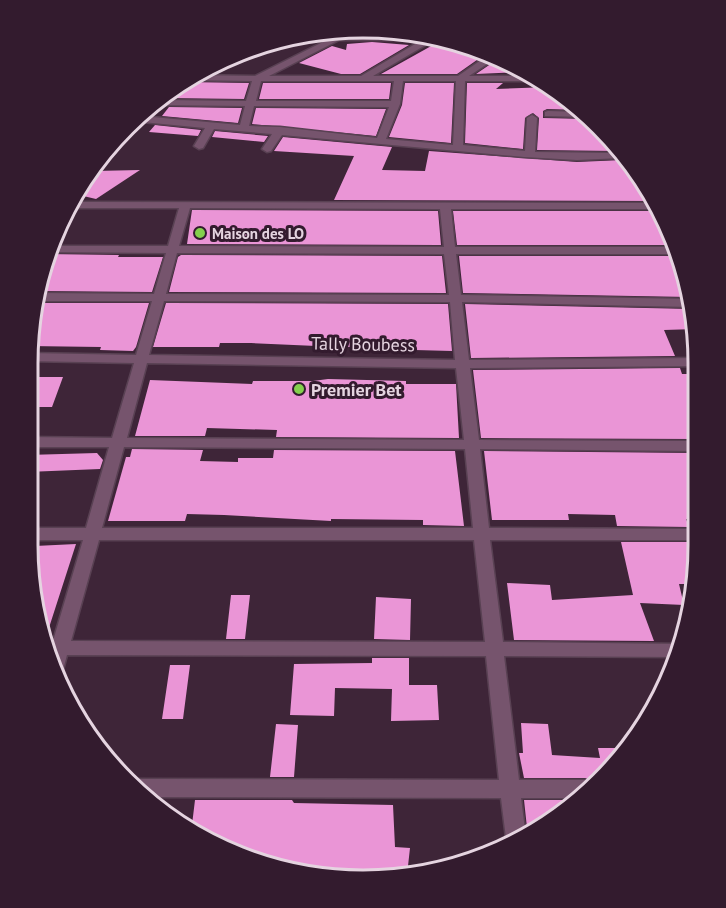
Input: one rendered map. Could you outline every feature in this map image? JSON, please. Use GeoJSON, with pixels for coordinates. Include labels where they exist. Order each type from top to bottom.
{"type":"FeatureCollection","features":[{"type":"Feature","properties":{"kind":"street"},"geometry":{"type":"LineString","coordinates":[[257,78],[337,38]]}},
{"type":"Feature","properties":{"kind":"street"},"geometry":{"type":"LineString","coordinates":[[342,38],[384,38]]}},
{"type":"Feature","properties":{"kind":"street"},"geometry":{"type":"LineString","coordinates":[[363,78],[422,43]]}},
{"type":"Feature","properties":{"kind":"street"},"geometry":{"type":"LineString","coordinates":[[461,78],[485,61]]}},
{"type":"Feature","properties":{"kind":"street"},"geometry":{"type":"LineString","coordinates":[[206,78],[522,79]]}},
{"type":"Feature","properties":{"kind":"street"},"geometry":{"type":"LineString","coordinates":[[244,127],[257,78]]}},
{"type":"Feature","properties":{"kind":"street"},"geometry":{"type":"LineString","coordinates":[[458,148],[461,78]]}},
{"type":"Feature","properties":{"kind":"street"},"geometry":{"type":"LineString","coordinates":[[381,140],[395,104],[399,79]]}},
{"type":"Feature","properties":{"kind":"street"},"geometry":{"type":"LineString","coordinates":[[167,103],[395,104]]}},
{"type":"Feature","properties":{"kind":"street"},"geometry":{"type":"LineString","coordinates":[[548,114],[574,115]]}},
{"type":"Feature","properties":{"kind":"street"},"geometry":{"type":"LineString","coordinates":[[530,154],[532,118]]}},
{"type":"Feature","properties":{"kind":"street"},"geometry":{"type":"LineString","coordinates":[[146,120],[530,154],[611,152]]}},
{"type":"Feature","properties":{"kind":"street"},"geometry":{"type":"LineString","coordinates":[[199,146],[211,124]]}},
{"type":"Feature","properties":{"kind":"street"},"geometry":{"type":"LineString","coordinates":[[267,149],[280,130]]}},
{"type":"Feature","properties":{"kind":"street"},"geometry":{"type":"LineString","coordinates":[[78,205],[648,206]]}},
{"type":"Feature","properties":{"kind":"street"},"geometry":{"type":"LineString","coordinates":[[54,646],[92,534],[185,206]]}},
{"type":"Feature","properties":{"kind":"street"},"geometry":{"type":"LineString","coordinates":[[445,206],[515,833]]}},
{"type":"Feature","properties":{"kind":"street"},"geometry":{"type":"LineString","coordinates":[[58,249],[669,251]]}},
{"type":"Feature","properties":{"kind":"street"},"geometry":{"type":"LineString","coordinates":[[44,297],[683,303]]}},
{"type":"Feature","properties":{"kind":"street","name":"Tally Boubess"},"geometry":{"type":"LineString","coordinates":[[38,357],[463,364],[688,362]]}},
{"type":"Feature","properties":{"kind":"street"},"geometry":{"type":"LineString","coordinates":[[38,442],[688,446]]}},
{"type":"Feature","properties":{"kind":"street"},"geometry":{"type":"LineString","coordinates":[[38,534],[688,534]]}},
{"type":"Feature","properties":{"kind":"street"},"geometry":{"type":"LineString","coordinates":[[54,648],[671,650]]}},
{"type":"Feature","properties":{"kind":"street"},"geometry":{"type":"LineString","coordinates":[[146,788],[579,789]]}},
{"type":"Feature","properties":{"kind":"building"},"geometry":{"type":"Polygon","coordinates":[[[372,42],[409,45],[360,74],[341,74],[299,63],[332,46],[346,50],[347,44],[372,42]]]}},
{"type":"Feature","properties":{"kind":"building"},"geometry":{"type":"Polygon","coordinates":[[[432,45],[479,59],[457,74],[381,74],[432,45]]]}},
{"type":"Feature","properties":{"kind":"building"},"geometry":{"type":"Polygon","coordinates":[[[491,64],[510,72],[476,74],[491,64]]]}},
{"type":"Feature","properties":{"kind":"building"},"geometry":{"type":"Polygon","coordinates":[[[198,82],[249,83],[244,99],[174,98],[198,82]]]}},
{"type":"Feature","properties":{"kind":"building"},"geometry":{"type":"Polygon","coordinates":[[[263,83],[391,83],[389,99],[259,99],[263,83]]]}},
{"type":"Feature","properties":{"kind":"building"},"geometry":{"type":"Polygon","coordinates":[[[405,83],[454,83],[451,143],[389,137],[402,105],[405,83]]]}},
{"type":"Feature","properties":{"kind":"building"},"geometry":{"type":"Polygon","coordinates":[[[467,83],[503,83],[496,89],[537,87],[544,92],[567,110],[547,109],[543,111],[543,118],[579,119],[610,151],[537,150],[539,118],[533,113],[525,118],[523,149],[465,143],[467,83]]]}},
{"type":"Feature","properties":{"kind":"building"},"geometry":{"type":"Polygon","coordinates":[[[169,107],[242,108],[238,123],[162,116],[169,107]]]}},
{"type":"Feature","properties":{"kind":"building"},"geometry":{"type":"Polygon","coordinates":[[[256,108],[386,109],[376,136],[252,124],[256,108]]]}},
{"type":"Feature","properties":{"kind":"building"},"geometry":{"type":"Polygon","coordinates":[[[155,125],[201,130],[198,136],[149,132],[155,125]]]}},
{"type":"Feature","properties":{"kind":"building"},"geometry":{"type":"Polygon","coordinates":[[[215,131],[268,136],[264,142],[212,137],[215,131]]]}},
{"type":"Feature","properties":{"kind":"building"},"geometry":{"type":"Polygon","coordinates":[[[283,137],[392,147],[382,170],[425,171],[429,151],[577,162],[617,160],[646,201],[334,200],[354,156],[274,151],[283,137]]]}},
{"type":"Feature","properties":{"kind":"building"},"geometry":{"type":"Polygon","coordinates":[[[140,170],[96,199],[83,196],[101,171],[140,170]]]}},
{"type":"Feature","properties":{"kind":"building"},"geometry":{"type":"Polygon","coordinates":[[[192,210],[438,211],[441,245],[187,244],[192,210]]]}},
{"type":"Feature","properties":{"kind":"building"},"geometry":{"type":"Polygon","coordinates":[[[453,211],[651,211],[666,245],[457,245],[453,211]]]}},
{"type":"Feature","properties":{"kind":"building"},"geometry":{"type":"Polygon","coordinates":[[[56,254],[163,257],[152,292],[46,291],[56,254]]]}},
{"type":"Feature","properties":{"kind":"building"},"geometry":{"type":"Polygon","coordinates":[[[181,255],[442,256],[446,293],[169,292],[178,257],[181,255]]]}},
{"type":"Feature","properties":{"kind":"building"},"geometry":{"type":"Polygon","coordinates":[[[459,256],[670,256],[681,297],[463,293],[459,256]]]}},
{"type":"Feature","properties":{"kind":"building"},"geometry":{"type":"Polygon","coordinates":[[[43,303],[149,303],[133,351],[100,350],[101,347],[38,346],[43,303]]]}},
{"type":"Feature","properties":{"kind":"building"},"geometry":{"type":"Polygon","coordinates":[[[166,303],[448,304],[452,351],[415,350],[415,347],[339,347],[251,343],[220,343],[219,347],[153,347],[166,303]]]}},
{"type":"Feature","properties":{"kind":"building"},"geometry":{"type":"Polygon","coordinates":[[[465,304],[684,309],[687,329],[664,330],[675,356],[471,358],[465,304]]]}},
{"type":"Feature","properties":{"kind":"building"},"geometry":{"type":"Polygon","coordinates":[[[680,368],[682,374],[688,374],[688,439],[481,438],[473,370],[680,368]]]}},
{"type":"Feature","properties":{"kind":"building"},"geometry":{"type":"Polygon","coordinates":[[[38,377],[63,377],[52,407],[38,407],[38,377]]]}},
{"type":"Feature","properties":{"kind":"building"},"geometry":{"type":"Polygon","coordinates":[[[328,379],[406,381],[406,384],[456,384],[459,438],[276,437],[277,430],[207,428],[205,436],[135,436],[150,380],[252,384],[253,381],[328,379]]]}},
{"type":"Feature","properties":{"kind":"building"},"geometry":{"type":"Polygon","coordinates":[[[132,449],[203,450],[200,461],[238,462],[238,458],[273,458],[274,450],[455,451],[464,526],[423,525],[423,520],[331,519],[331,521],[187,514],[185,521],[108,521],[126,457],[130,457],[132,449]]]}},
{"type":"Feature","properties":{"kind":"building"},"geometry":{"type":"Polygon","coordinates":[[[484,451],[688,453],[688,519],[686,519],[688,527],[617,526],[615,515],[568,514],[569,520],[492,520],[484,451]]]}},
{"type":"Feature","properties":{"kind":"building"},"geometry":{"type":"Polygon","coordinates":[[[97,453],[103,460],[100,469],[38,472],[38,455],[97,453]]]}},
{"type":"Feature","properties":{"kind":"building"},"geometry":{"type":"Polygon","coordinates":[[[621,542],[688,542],[686,584],[679,584],[683,605],[640,603],[654,641],[514,640],[507,583],[550,585],[552,600],[633,595],[621,542]]]}},
{"type":"Feature","properties":{"kind":"building"},"geometry":{"type":"Polygon","coordinates":[[[76,544],[49,628],[40,587],[38,546],[76,544]]]}},
{"type":"Feature","properties":{"kind":"building"},"geometry":{"type":"Polygon","coordinates":[[[231,595],[250,595],[245,639],[226,639],[231,595]]]}},
{"type":"Feature","properties":{"kind":"building"},"geometry":{"type":"Polygon","coordinates":[[[376,597],[411,599],[410,640],[374,639],[376,597]]]}},
{"type":"Feature","properties":{"kind":"building"},"geometry":{"type":"Polygon","coordinates":[[[372,658],[409,658],[409,685],[437,685],[439,720],[391,721],[392,689],[335,688],[334,716],[290,715],[294,664],[372,663],[372,658]]]}},
{"type":"Feature","properties":{"kind":"building"},"geometry":{"type":"Polygon","coordinates":[[[170,665],[190,665],[183,719],[162,719],[170,665]]]}},
{"type":"Feature","properties":{"kind":"building"},"geometry":{"type":"Polygon","coordinates":[[[521,723],[548,724],[552,755],[600,758],[598,748],[617,748],[589,779],[524,778],[519,753],[523,753],[521,723]]]}},
{"type":"Feature","properties":{"kind":"building"},"geometry":{"type":"Polygon","coordinates":[[[276,724],[298,725],[294,777],[270,777],[276,724]]]}},
{"type":"Feature","properties":{"kind":"building"},"geometry":{"type":"Polygon","coordinates":[[[195,800],[292,800],[294,803],[393,805],[395,847],[410,848],[408,867],[342,870],[299,864],[238,846],[192,822],[195,800]]]}},
{"type":"Feature","properties":{"kind":"building"},"geometry":{"type":"Polygon","coordinates":[[[524,800],[565,800],[544,816],[527,826],[524,800]]]}},
{"type":"Feature","properties":{"kind":"place","name":"Maison des LO"},"geometry":{"type":"Point","coordinates":[200,233]}},
{"type":"Feature","properties":{"kind":"place","name":"Premier Bet"},"geometry":{"type":"Point","coordinates":[299,389]}}]}
